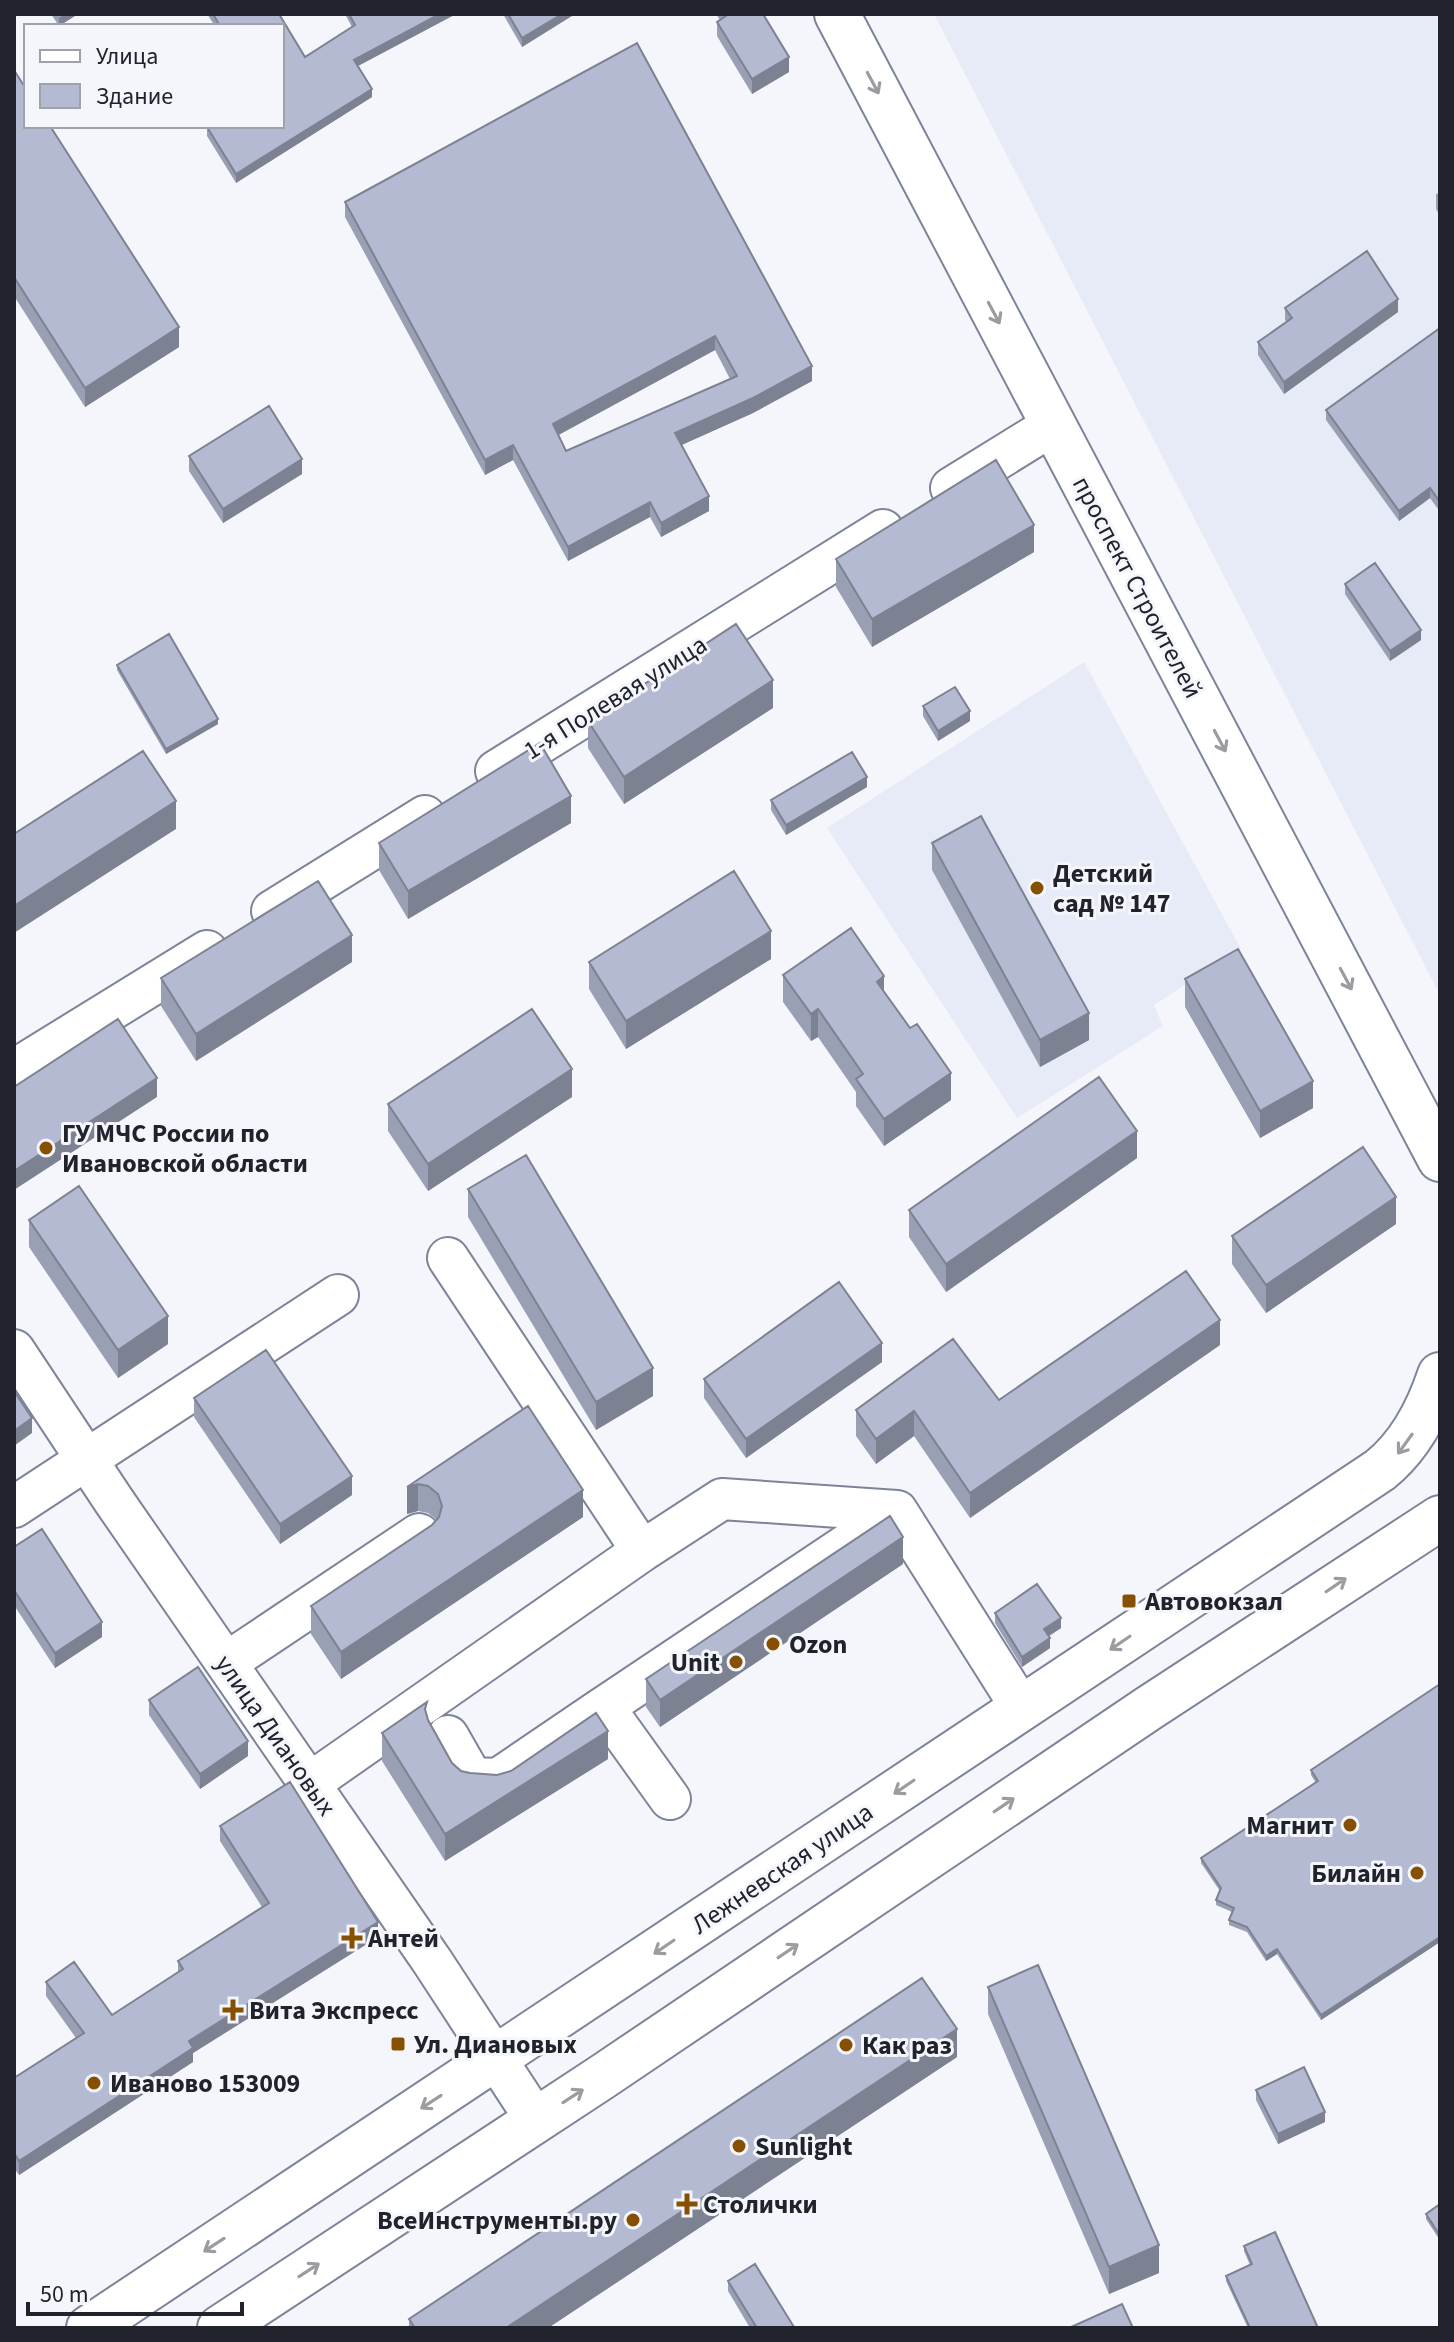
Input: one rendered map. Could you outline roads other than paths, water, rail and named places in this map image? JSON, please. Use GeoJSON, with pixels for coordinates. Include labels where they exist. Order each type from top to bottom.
{"type":"FeatureCollection","features":[{"type":"Feature","properties":{"kind":"main road","name":"проспект Строителей"},"geometry":{"type":"LineString","coordinates":[[837,14],[1066,417],[1440,1095]]}},
{"type":"Feature","properties":{"kind":"main road","name":"проспект Строителей"},"geometry":{"type":"LineString","coordinates":[[872,14],[1066,417],[1440,1159]]}},
{"type":"Feature","properties":{"kind":"main road","name":"Лежневская улица"},"geometry":{"type":"LineString","coordinates":[[89,2328],[1391,1461],[1423,1417],[1440,1375]]}},
{"type":"Feature","properties":{"kind":"main road"},"geometry":{"type":"LineString","coordinates":[[220,2328],[536,2120],[1149,1708],[1440,1518]]}},
{"type":"Feature","properties":{"kind":"street","name":"1-я Полевая улица"},"geometry":{"type":"LineString","coordinates":[[14,1070],[1066,417]]}},
{"type":"Feature","properties":{"kind":"street"},"geometry":{"type":"LineString","coordinates":[[448,1258],[642,1551]]}},
{"type":"Feature","properties":{"kind":"street"},"geometry":{"type":"LineString","coordinates":[[14,1507],[338,1295]]}},
{"type":"Feature","properties":{"kind":"street","name":"улица Диановых"},"geometry":{"type":"LineString","coordinates":[[14,1350],[536,2120]]}},
{"type":"Feature","properties":{"kind":"street"},"geometry":{"type":"LineString","coordinates":[[310,1783],[642,1551],[722,1499],[897,1511]]}},
{"type":"Feature","properties":{"kind":"street"},"geometry":{"type":"LineString","coordinates":[[897,1511],[1022,1709]]}},
{"type":"Feature","properties":{"kind":"street"},"geometry":{"type":"LineString","coordinates":[[448,1736],[472,1778],[498,1779],[897,1511]]}},
{"type":"Feature","properties":{"kind":"street"},"geometry":{"type":"LineString","coordinates":[[226,1663],[419,1534]]}},
{"type":"Feature","properties":{"kind":"street"},"geometry":{"type":"LineString","coordinates":[[604,1707],[670,1799]]}},
{"type":"Feature","properties":{"kind":"place","name":"Детский сад № 147"},"geometry":{"type":"Point","coordinates":[1037,888]}},
{"type":"Feature","properties":{"kind":"place","name":"ГУ МЧС России по Ивановской области"},"geometry":{"type":"Point","coordinates":[46,1148]}},
{"type":"Feature","properties":{"kind":"place","name":"Автовокзал"},"geometry":{"type":"Point","coordinates":[1129,1601]}},
{"type":"Feature","properties":{"kind":"place","name":"Ozon"},"geometry":{"type":"Point","coordinates":[773,1644]}},
{"type":"Feature","properties":{"kind":"place","name":"Unit"},"geometry":{"type":"Point","coordinates":[736,1662]}},
{"type":"Feature","properties":{"kind":"place","name":"Магнит"},"geometry":{"type":"Point","coordinates":[1350,1825]}},
{"type":"Feature","properties":{"kind":"place","name":"Билайн"},"geometry":{"type":"Point","coordinates":[1417,1873]}},
{"type":"Feature","properties":{"kind":"place","name":"Антей"},"geometry":{"type":"Point","coordinates":[352,1938]}},
{"type":"Feature","properties":{"kind":"place","name":"Вита Экспресс"},"geometry":{"type":"Point","coordinates":[233,2010]}},
{"type":"Feature","properties":{"kind":"place","name":"Ул. Диановых"},"geometry":{"type":"Point","coordinates":[398,2044]}},
{"type":"Feature","properties":{"kind":"place","name":"Как раз"},"geometry":{"type":"Point","coordinates":[846,2045]}},
{"type":"Feature","properties":{"kind":"place","name":"Иваново 153009"},"geometry":{"type":"Point","coordinates":[94,2083]}},
{"type":"Feature","properties":{"kind":"place","name":"Sunlight"},"geometry":{"type":"Point","coordinates":[739,2146]}},
{"type":"Feature","properties":{"kind":"place","name":"Столички"},"geometry":{"type":"Point","coordinates":[687,2204]}},
{"type":"Feature","properties":{"kind":"place","name":"ВсеИнструменты.ру"},"geometry":{"type":"Point","coordinates":[633,2220]}}]}
